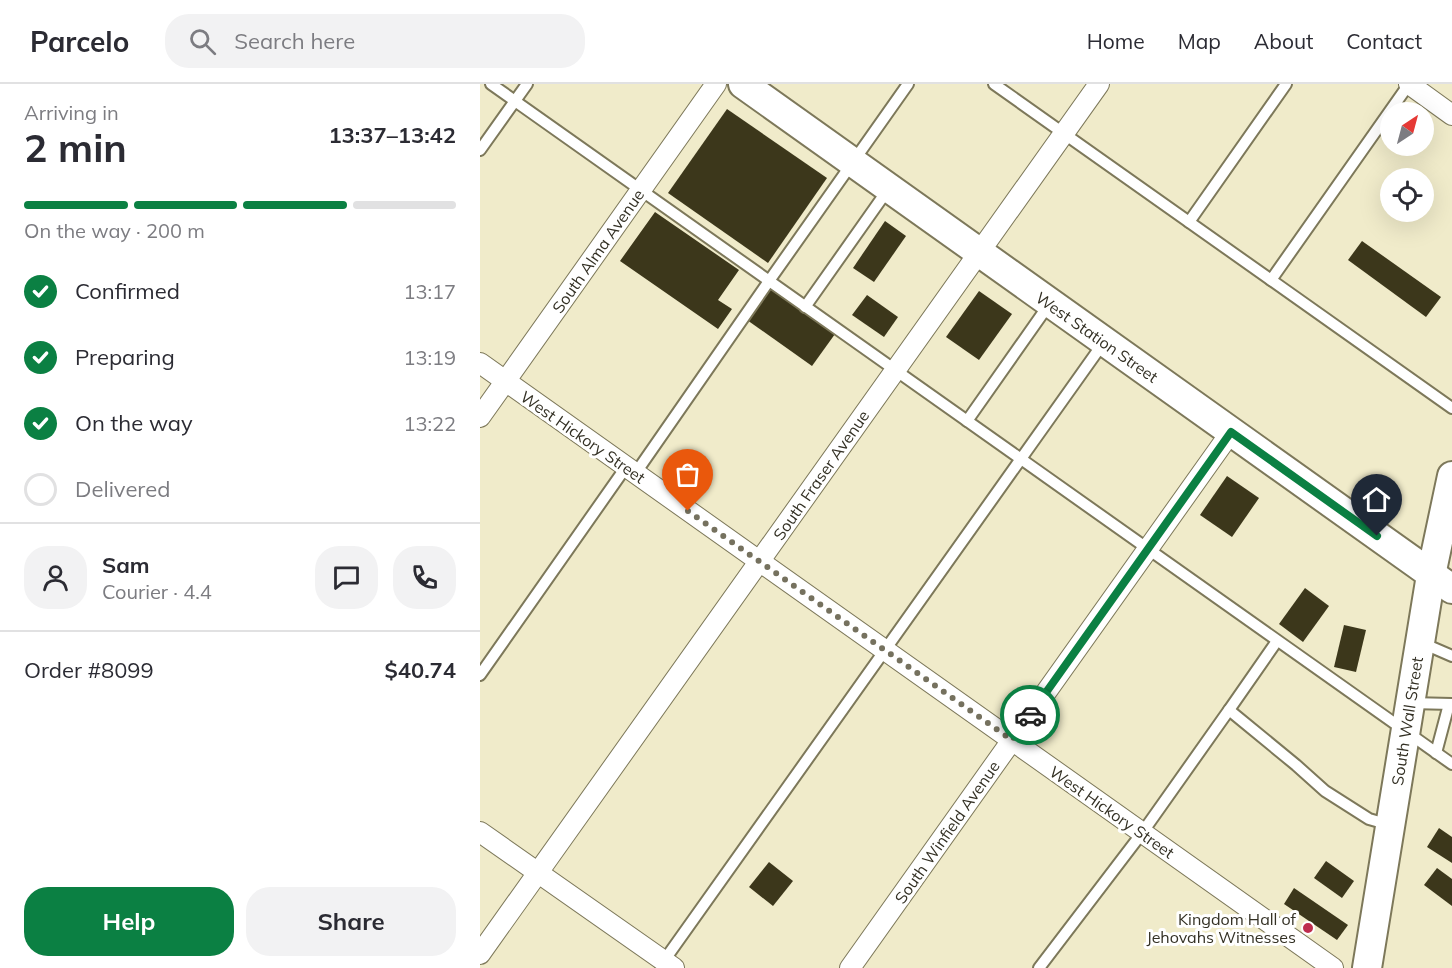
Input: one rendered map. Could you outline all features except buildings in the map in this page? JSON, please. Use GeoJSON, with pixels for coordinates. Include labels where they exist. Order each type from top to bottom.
{"type":"FeatureCollection","features":[{"type":"Feature","properties":{"kind":"main road","name":"West Station Street"},"geometry":{"type":"LineString","coordinates":[[743,84],[1442,582]]}},
{"type":"Feature","properties":{"kind":"main road","name":"South Wall Street"},"geometry":{"type":"LineString","coordinates":[[1366,968],[1420,642],[1442,582],[1452,476]]}},
{"type":"Feature","properties":{"kind":"street","name":"South Alma Avenue"},"geometry":{"type":"LineString","coordinates":[[480,417],[716,84]]}},
{"type":"Feature","properties":{"kind":"street","name":"South Fraser Avenue"},"geometry":{"type":"LineString","coordinates":[[480,954],[1099,84]]}},
{"type":"Feature","properties":{"kind":"street"},"geometry":{"type":"LineString","coordinates":[[1409,84],[1452,115]]}},
{"type":"Feature","properties":{"kind":"street","name":"West Hickory Street"},"geometry":{"type":"LineString","coordinates":[[480,363],[1333,968]]}},
{"type":"Feature","properties":{"kind":"street","name":"South Winfield Avenue"},"geometry":{"type":"LineString","coordinates":[[850,968],[1231,432]]}},
{"type":"Feature","properties":{"kind":"street"},"geometry":{"type":"LineString","coordinates":[[480,832],[666,966]]}},
{"type":"Feature","properties":{"kind":"lane"},"geometry":{"type":"LineString","coordinates":[[491,84],[1452,764]]}},
{"type":"Feature","properties":{"kind":"lane"},"geometry":{"type":"LineString","coordinates":[[480,150],[527,84]]}},
{"type":"Feature","properties":{"kind":"lane"},"geometry":{"type":"LineString","coordinates":[[480,675],[769,281],[908,84]]}},
{"type":"Feature","properties":{"kind":"lane"},"geometry":{"type":"LineString","coordinates":[[994,84],[1452,408]]}},
{"type":"Feature","properties":{"kind":"lane"},"geometry":{"type":"LineString","coordinates":[[1189,222],[1286,84]]}},
{"type":"Feature","properties":{"kind":"lane"},"geometry":{"type":"LineString","coordinates":[[1270,279],[1409,84]]}},
{"type":"Feature","properties":{"kind":"lane"},"geometry":{"type":"LineString","coordinates":[[805,307],[889,188]]}},
{"type":"Feature","properties":{"kind":"lane"},"geometry":{"type":"LineString","coordinates":[[967,421],[1050,303]]}},
{"type":"Feature","properties":{"kind":"lane"},"geometry":{"type":"LineString","coordinates":[[666,966],[1104,342]]}},
{"type":"Feature","properties":{"kind":"lane"},"geometry":{"type":"LineString","coordinates":[[1039,968],[1142,833],[1277,641]]}},
{"type":"Feature","properties":{"kind":"lane"},"geometry":{"type":"LineString","coordinates":[[1420,642],[1452,656]]}},
{"type":"Feature","properties":{"kind":"lane"},"geometry":{"type":"LineString","coordinates":[[1410,703],[1450,704],[1436,753]]}},
{"type":"Feature","properties":{"kind":"lane"},"geometry":{"type":"LineString","coordinates":[[1229,710],[1325,791],[1369,819],[1390,825]]}},
{"type":"Feature","properties":{"kind":"way so far"},"geometry":{"type":"LineString","coordinates":[[688,511],[1012,740],[1030,715]]}},
{"type":"Feature","properties":{"kind":"place","name":"Kingdom Hall of Jehovahs Witnesses"},"geometry":{"type":"Point","coordinates":[1308,928]}},
{"type":"Feature","properties":{"kind":"route"},"geometry":{"type":"LineString","coordinates":[[1030,715],[1231,432],[1377,536]]}}]}
